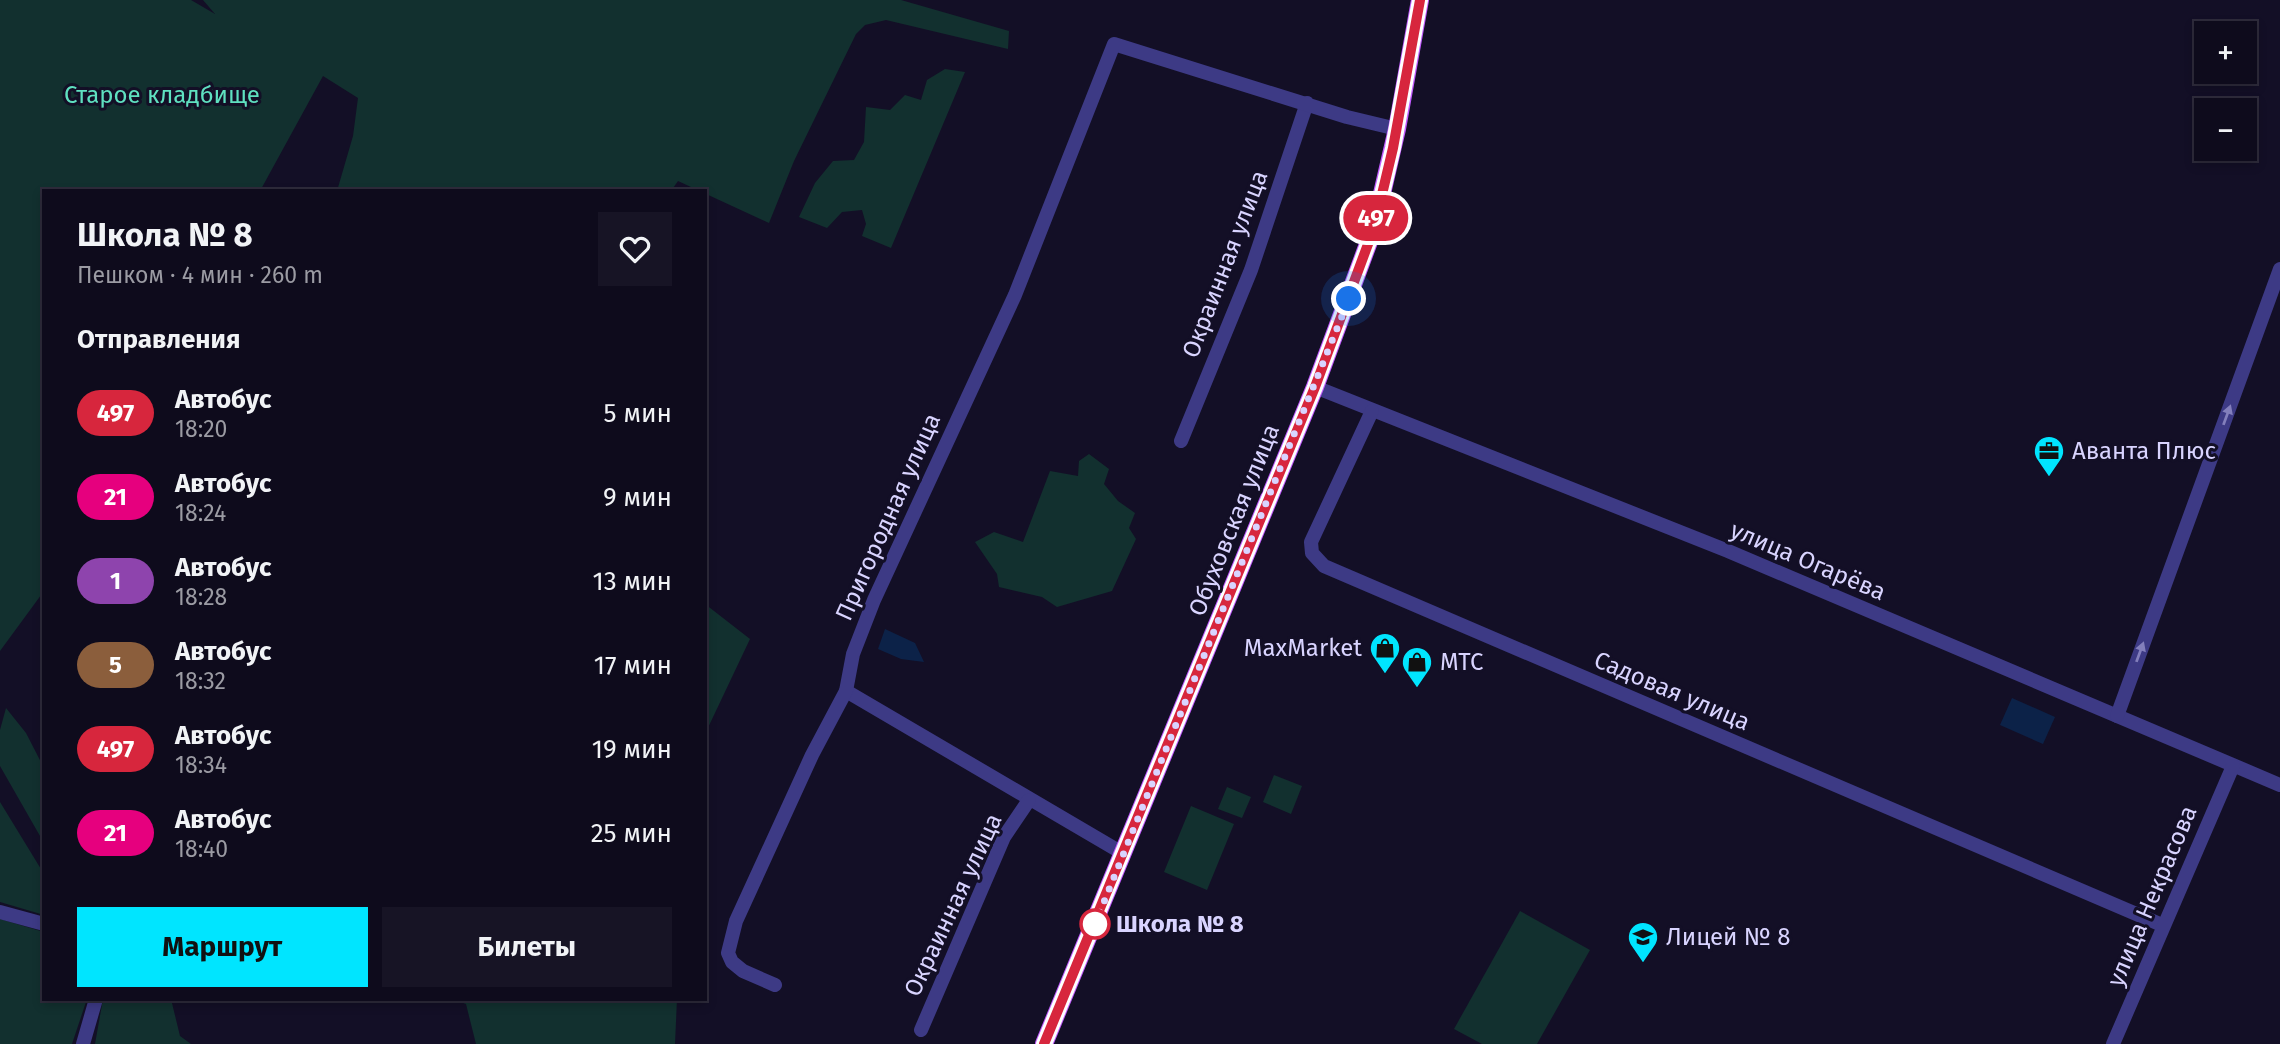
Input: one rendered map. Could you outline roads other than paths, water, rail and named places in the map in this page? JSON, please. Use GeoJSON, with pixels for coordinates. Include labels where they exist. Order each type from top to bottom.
{"type":"FeatureCollection","features":[{"type":"Feature","properties":{"kind":"main road","name":"Обуховская улица"},"geometry":{"type":"LineString","coordinates":[[1044,1044],[1315,387],[1374,228],[1420,0]]}},
{"type":"Feature","properties":{"kind":"street","name":"Пригородная улица"},"geometry":{"type":"LineString","coordinates":[[775,985],[743,971],[732,962],[728,953],[729,940],[812,755],[846,691],[853,654],[874,600],[1015,295],[1114,44],[1307,103]]}},
{"type":"Feature","properties":{"kind":"street"},"geometry":{"type":"LineString","coordinates":[[1307,103],[1396,129]]}},
{"type":"Feature","properties":{"kind":"street","name":"Окраинная улица"},"geometry":{"type":"LineString","coordinates":[[1181,441],[1251,270],[1307,103]]}},
{"type":"Feature","properties":{"kind":"street"},"geometry":{"type":"LineString","coordinates":[[2117,716],[2280,269]]}},
{"type":"Feature","properties":{"kind":"street","name":"улица Огарёва"},"geometry":{"type":"LineString","coordinates":[[1315,387],[1728,551],[2280,785]]}},
{"type":"Feature","properties":{"kind":"street","name":"Садовая улица"},"geometry":{"type":"LineString","coordinates":[[1372,411],[1311,542],[1312,553],[1324,566],[2162,925]]}},
{"type":"Feature","properties":{"kind":"street"},"geometry":{"type":"LineString","coordinates":[[846,691],[1124,854]]}},
{"type":"Feature","properties":{"kind":"street","name":"улица Некрасова"},"geometry":{"type":"LineString","coordinates":[[2113,1044],[2233,765]]}},
{"type":"Feature","properties":{"kind":"street","name":"Окраинная улица"},"geometry":{"type":"LineString","coordinates":[[920,1030],[1004,837],[1029,800]]}},
{"type":"Feature","properties":{"kind":"street"},"geometry":{"type":"LineString","coordinates":[[0,912],[42,924]]}},
{"type":"Feature","properties":{"kind":"street"},"geometry":{"type":"LineString","coordinates":[[83,1044],[95,1001]]}},
{"type":"Feature","properties":{"kind":"water"},"geometry":{"type":"Polygon","coordinates":[[[885,629],[915,643],[924,662],[901,659],[878,649],[885,629]]]}},
{"type":"Feature","properties":{"kind":"water"},"geometry":{"type":"Polygon","coordinates":[[[2012,698],[2055,717],[2043,744],[2000,725],[2012,698]]]}},
{"type":"Feature","properties":{"kind":"place","name":"Аванта Плюс"},"geometry":{"type":"Point","coordinates":[2049,478]}},
{"type":"Feature","properties":{"kind":"place","name":"MaxMarket"},"geometry":{"type":"Point","coordinates":[1385,675]}},
{"type":"Feature","properties":{"kind":"place","name":"МТС"},"geometry":{"type":"Point","coordinates":[1417,689]}},
{"type":"Feature","properties":{"kind":"place","name":"Школа № 8"},"geometry":{"type":"Point","coordinates":[1095,924]}},
{"type":"Feature","properties":{"kind":"place","name":"Лицей № 8"},"geometry":{"type":"Point","coordinates":[1643,964]}},
{"type":"Feature","properties":{"kind":"park label","name":"Старое кладбище"},"geometry":{"type":"Point","coordinates":[162,95]}}]}
